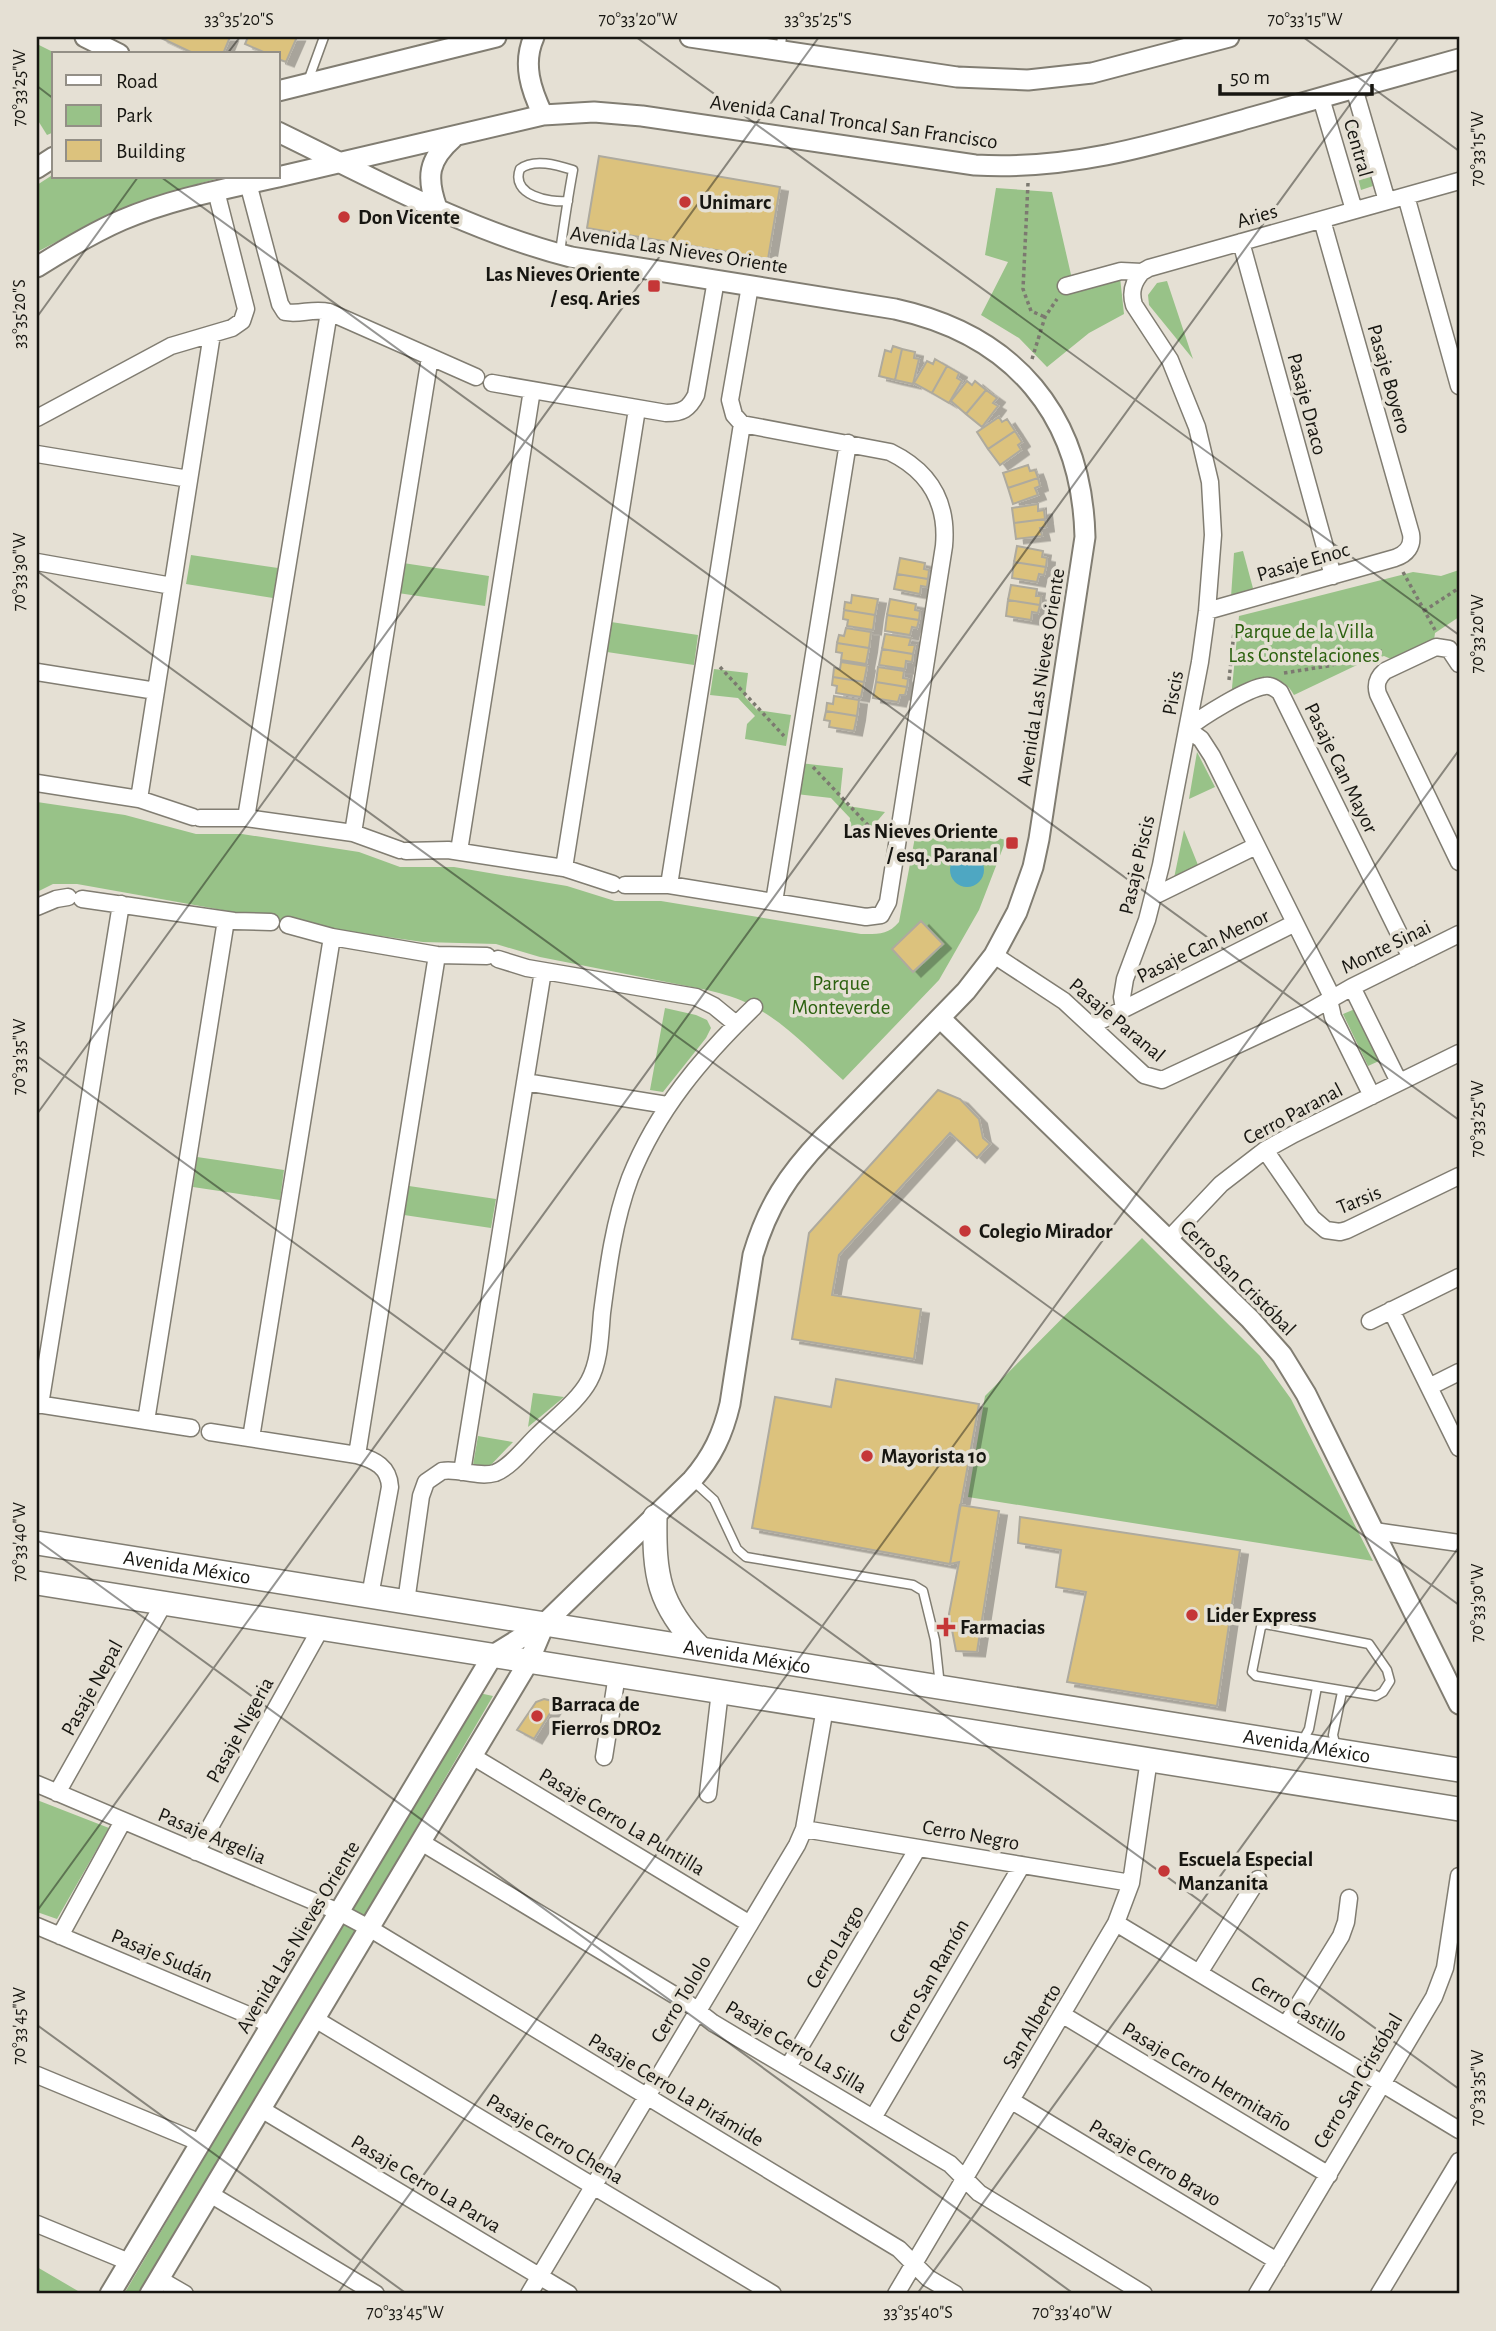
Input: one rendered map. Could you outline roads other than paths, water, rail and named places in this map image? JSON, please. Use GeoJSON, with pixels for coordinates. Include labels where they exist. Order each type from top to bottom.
{"type":"FeatureCollection","features":[{"type":"Feature","properties":{"kind":"main road"},"geometry":{"type":"LineString","coordinates":[[655,1517],[655,1560],[661,1591],[675,1619],[700,1648]]}},
{"type":"Feature","properties":{"kind":"main road","name":"Avenida México"},"geometry":{"type":"LineString","coordinates":[[37,1543],[1459,1770]]}},
{"type":"Feature","properties":{"kind":"main road","name":"Avenida México"},"geometry":{"type":"LineString","coordinates":[[37,1583],[1459,1809]]}},
{"type":"Feature","properties":{"kind":"main road"},"geometry":{"type":"LineString","coordinates":[[1344,1790],[1357,1791],[1368,1787],[1376,1779],[1377,1767],[1373,1756]]}},
{"type":"Feature","properties":{"kind":"street"},"geometry":{"type":"LineString","coordinates":[[85,37],[115,52]]}},
{"type":"Feature","properties":{"kind":"street"},"geometry":{"type":"LineString","coordinates":[[280,90],[496,37]]}},
{"type":"Feature","properties":{"kind":"street"},"geometry":{"type":"LineString","coordinates":[[534,37],[529,48],[527,68],[543,116]]}},
{"type":"Feature","properties":{"kind":"street"},"geometry":{"type":"LineString","coordinates":[[690,37],[781,44],[967,78],[1028,80],[1092,73],[1229,37]]}},
{"type":"Feature","properties":{"kind":"street","name":"Avenida Canal Troncal San Francisco"},"geometry":{"type":"LineString","coordinates":[[280,177],[453,138],[517,120],[594,112],[642,116],[953,162],[1029,166],[1138,150],[1459,59]]}},
{"type":"Feature","properties":{"kind":"street","name":"Central"},"geometry":{"type":"LineString","coordinates":[[1354,88],[1387,201]]}},
{"type":"Feature","properties":{"kind":"street","name":"Central"},"geometry":{"type":"LineString","coordinates":[[1321,98],[1354,210]]}},
{"type":"Feature","properties":{"kind":"street","name":"Avenida Las Nieves Oriente"},"geometry":{"type":"LineString","coordinates":[[110,2294],[493,1655],[545,1623],[692,1480],[711,1456],[726,1424],[753,1255],[770,1208],[802,1161],[941,1019],[994,955],[1017,912],[1033,867],[1085,537],[1082,490],[1069,445],[1048,407],[1026,377],[981,341],[961,330],[929,317],[895,309],[559,254],[512,240],[437,208],[280,133]]}},
{"type":"Feature","properties":{"kind":"street"},"geometry":{"type":"LineString","coordinates":[[437,208],[431,191],[432,165],[440,150],[453,138]]}},
{"type":"Feature","properties":{"kind":"street"},"geometry":{"type":"LineString","coordinates":[[37,168],[52,158]]}},
{"type":"Feature","properties":{"kind":"street","name":"Avenida Canal Troncal San Francisco"},"geometry":{"type":"LineString","coordinates":[[37,267],[123,220],[184,199],[273,178]]}},
{"type":"Feature","properties":{"kind":"street","name":"Aries"},"geometry":{"type":"LineString","coordinates":[[1066,286],[1126,270],[1142,272],[1459,181]]}},
{"type":"Feature","properties":{"kind":"street"},"geometry":{"type":"LineString","coordinates":[[248,183],[282,308],[289,313],[318,309],[329,312],[476,377]]}},
{"type":"Feature","properties":{"kind":"street"},"geometry":{"type":"LineString","coordinates":[[37,418],[171,346],[238,325],[243,321],[246,309],[216,191]]}},
{"type":"Feature","properties":{"kind":"street"},"geometry":{"type":"LineString","coordinates":[[1406,196],[1459,386]]}},
{"type":"Feature","properties":{"kind":"street","name":"Pasaje Boyero"},"geometry":{"type":"LineString","coordinates":[[1322,220],[1411,534],[1402,554]]}},
{"type":"Feature","properties":{"kind":"street","name":"Pasaje Draco"},"geometry":{"type":"LineString","coordinates":[[1241,242],[1333,576]]}},
{"type":"Feature","properties":{"kind":"street","name":"Piscis"},"geometry":{"type":"LineString","coordinates":[[1142,272],[1132,290],[1134,305],[1155,335],[1178,377],[1197,426],[1208,472],[1213,536],[1207,611],[1187,729],[1201,739],[1212,755],[1332,997],[1333,1017],[1372,1096]]}},
{"type":"Feature","properties":{"kind":"street"},"geometry":{"type":"LineString","coordinates":[[492,383],[638,409],[674,413],[688,408],[696,395],[716,280]]}},
{"type":"Feature","properties":{"kind":"street"},"geometry":{"type":"LineString","coordinates":[[37,783],[138,800],[197,818],[246,818],[353,832],[378,844],[403,850],[459,852],[564,867],[619,884],[669,885],[871,918],[881,915],[888,902],[944,546],[944,516],[933,487],[910,463],[890,452],[743,425],[734,415],[730,400],[750,286]]}},
{"type":"Feature","properties":{"kind":"street"},"geometry":{"type":"LineString","coordinates":[[246,818],[329,312]]}},
{"type":"Feature","properties":{"kind":"street"},"geometry":{"type":"LineString","coordinates":[[138,800],[212,334]]}},
{"type":"Feature","properties":{"kind":"street"},"geometry":{"type":"LineString","coordinates":[[353,832],[430,357]]}},
{"type":"Feature","properties":{"kind":"street"},"geometry":{"type":"LineString","coordinates":[[459,852],[532,390]]}},
{"type":"Feature","properties":{"kind":"street"},"geometry":{"type":"LineString","coordinates":[[564,867],[638,409]]}},
{"type":"Feature","properties":{"kind":"street"},"geometry":{"type":"LineString","coordinates":[[669,885],[743,425]]}},
{"type":"Feature","properties":{"kind":"street"},"geometry":{"type":"LineString","coordinates":[[774,902],[848,443]]}},
{"type":"Feature","properties":{"kind":"street"},"geometry":{"type":"LineString","coordinates":[[37,454],[189,479]]}},
{"type":"Feature","properties":{"kind":"street","name":"Pasaje Enoc"},"geometry":{"type":"LineString","coordinates":[[1207,611],[1402,554]]}},
{"type":"Feature","properties":{"kind":"street"},"geometry":{"type":"LineString","coordinates":[[37,562],[172,586]]}},
{"type":"Feature","properties":{"kind":"street"},"geometry":{"type":"LineString","coordinates":[[1459,664],[1453,652],[1445,647],[1436,647],[1385,671],[1377,681],[1378,694],[1459,862]]}},
{"type":"Feature","properties":{"kind":"street"},"geometry":{"type":"LineString","coordinates":[[37,672],[156,691]]}},
{"type":"Feature","properties":{"kind":"street","name":"Pasaje Can Mayor"},"geometry":{"type":"LineString","coordinates":[[1187,729],[1210,712],[1259,688],[1272,687],[1280,692],[1411,958]]}},
{"type":"Feature","properties":{"kind":"street","name":"Pasaje Piscis"},"geometry":{"type":"LineString","coordinates":[[1124,1009],[1122,997],[1125,979],[1154,896],[1187,729]]}},
{"type":"Feature","properties":{"kind":"street"},"geometry":{"type":"LineString","coordinates":[[1154,896],[1256,846]]}},
{"type":"Feature","properties":{"kind":"street"},"geometry":{"type":"LineString","coordinates":[[37,907],[56,899],[75,898],[226,920],[271,922]]}},
{"type":"Feature","properties":{"kind":"street"},"geometry":{"type":"LineString","coordinates":[[121,904],[38,1404],[191,1428]]}},
{"type":"Feature","properties":{"kind":"street"},"geometry":{"type":"LineString","coordinates":[[146,1421],[226,920]]}},
{"type":"Feature","properties":{"kind":"street","name":"Pasaje Can Menor"},"geometry":{"type":"LineString","coordinates":[[1092,1025],[1295,923]]}},
{"type":"Feature","properties":{"kind":"street"},"geometry":{"type":"LineString","coordinates":[[288,925],[332,937],[437,956],[493,958],[542,971],[696,997],[714,1006],[736,1024]]}},
{"type":"Feature","properties":{"kind":"street","name":"Monte Sinai"},"geometry":{"type":"LineString","coordinates":[[1332,997],[1459,934]]}},
{"type":"Feature","properties":{"kind":"street"},"geometry":{"type":"LineString","coordinates":[[251,1438],[332,937]]}},
{"type":"Feature","properties":{"kind":"street","name":"Pasaje Paranal"},"geometry":{"type":"LineString","coordinates":[[994,955],[1064,1001],[1144,1075],[1162,1080],[1310,1011],[1332,997]]}},
{"type":"Feature","properties":{"kind":"street"},"geometry":{"type":"LineString","coordinates":[[358,1455],[437,956]]}},
{"type":"Feature","properties":{"kind":"street"},"geometry":{"type":"LineString","coordinates":[[462,1472],[542,971]]}},
{"type":"Feature","properties":{"kind":"street"},"geometry":{"type":"LineString","coordinates":[[1352,987],[1399,1082]]}},
{"type":"Feature","properties":{"kind":"street"},"geometry":{"type":"LineString","coordinates":[[406,1601],[426,1482],[436,1473],[449,1470],[484,1475],[504,1468],[576,1398],[589,1381],[596,1362],[611,1248],[619,1213],[641,1153],[667,1105],[699,1063],[754,1007]]}},
{"type":"Feature","properties":{"kind":"street","name":"Cerro San Cristóbal"},"geometry":{"type":"LineString","coordinates":[[941,1019],[1267,1337],[1282,1355],[1306,1394],[1459,1704]]}},
{"type":"Feature","properties":{"kind":"street","name":"Cerro Paranal"},"geometry":{"type":"LineString","coordinates":[[1168,1240],[1221,1184],[1265,1150],[1459,1053]]}},
{"type":"Feature","properties":{"kind":"street"},"geometry":{"type":"LineString","coordinates":[[524,1082],[667,1105]]}},
{"type":"Feature","properties":{"kind":"street","name":"Tarsis"},"geometry":{"type":"LineString","coordinates":[[1265,1150],[1312,1218],[1318,1225],[1333,1232],[1359,1226],[1459,1176]]}},
{"type":"Feature","properties":{"kind":"street"},"geometry":{"type":"LineString","coordinates":[[1370,1321],[1459,1277]]}},
{"type":"Feature","properties":{"kind":"street"},"geometry":{"type":"LineString","coordinates":[[1391,1310],[1459,1448]]}},
{"type":"Feature","properties":{"kind":"street"},"geometry":{"type":"LineString","coordinates":[[1429,1387],[1459,1372]]}},
{"type":"Feature","properties":{"kind":"street"},"geometry":{"type":"LineString","coordinates":[[210,1432],[358,1455],[383,1467],[389,1480],[370,1596]]}},
{"type":"Feature","properties":{"kind":"street"},"geometry":{"type":"LineString","coordinates":[[1374,1531],[1459,1543]]}},
{"type":"Feature","properties":{"kind":"street","name":"Pasaje Nepal"},"geometry":{"type":"LineString","coordinates":[[58,1793],[164,1603]]}},
{"type":"Feature","properties":{"kind":"street","name":"Avenida Las Nieves Oriente"},"geometry":{"type":"LineString","coordinates":[[155,2287],[529,1661],[545,1623]]}},
{"type":"Feature","properties":{"kind":"street","name":"Pasaje Nigeria"},"geometry":{"type":"LineString","coordinates":[[196,1852],[321,1628]]}},
{"type":"Feature","properties":{"kind":"street"},"geometry":{"type":"LineString","coordinates":[[604,1757],[617,1675]]}},
{"type":"Feature","properties":{"kind":"street"},"geometry":{"type":"LineString","coordinates":[[708,1794],[720,1691]]}},
{"type":"Feature","properties":{"kind":"street","name":"Cerro Tololo"},"geometry":{"type":"LineString","coordinates":[[529,2294],[797,1846],[804,1829],[825,1708]]}},
{"type":"Feature","properties":{"kind":"street","name":"Pasaje Cerro La Puntilla"},"geometry":{"type":"LineString","coordinates":[[472,1756],[750,1924]]}},
{"type":"Feature","properties":{"kind":"street","name":"San Alberto"},"geometry":{"type":"LineString","coordinates":[[896,2294],[1116,1923],[1131,1883],[1149,1759]]}},
{"type":"Feature","properties":{"kind":"street","name":"Pasaje Argelia"},"geometry":{"type":"LineString","coordinates":[[37,1784],[339,1912],[369,1928]]}},
{"type":"Feature","properties":{"kind":"street"},"geometry":{"type":"LineString","coordinates":[[60,1936],[123,1821]]}},
{"type":"Feature","properties":{"kind":"street","name":"Cerro Negro"},"geometry":{"type":"LineString","coordinates":[[804,1829],[1131,1883]]}},
{"type":"Feature","properties":{"kind":"street","name":"Pasaje Cerro La Silla"},"geometry":{"type":"LineString","coordinates":[[421,1842],[675,1995],[713,2023],[950,2164],[979,2193],[1144,2294]]}},
{"type":"Feature","properties":{"kind":"street","name":"Cerro Largo"},"geometry":{"type":"LineString","coordinates":[[788,2067],[918,1848]]}},
{"type":"Feature","properties":{"kind":"street","name":"Cerro San Ramón"},"geometry":{"type":"LineString","coordinates":[[873,2118],[1022,1865]]}},
{"type":"Feature","properties":{"kind":"street","name":"Cerro San Cristóbal"},"geometry":{"type":"LineString","coordinates":[[1257,2294],[1441,1982],[1459,1876]]}},
{"type":"Feature","properties":{"kind":"street"},"geometry":{"type":"LineString","coordinates":[[1199,1973],[1258,1879]]}},
{"type":"Feature","properties":{"kind":"street"},"geometry":{"type":"LineString","coordinates":[[1286,2025],[1341,1936],[1349,1898]]}},
{"type":"Feature","properties":{"kind":"street","name":"Cerro Castillo"},"geometry":{"type":"LineString","coordinates":[[1116,1923],[1459,2130]]}},
{"type":"Feature","properties":{"kind":"street","name":"Pasaje Sudán"},"geometry":{"type":"LineString","coordinates":[[37,1926],[272,2025]]}},
{"type":"Feature","properties":{"kind":"street","name":"Pasaje Cerro La Pirámide"},"geometry":{"type":"LineString","coordinates":[[369,1928],[899,2249],[928,2278],[955,2294]]}},
{"type":"Feature","properties":{"kind":"street","name":"Pasaje Cerro Hermitaño"},"geometry":{"type":"LineString","coordinates":[[1063,2015],[1329,2175]]}},
{"type":"Feature","properties":{"kind":"street","name":"Pasaje Cerro Chena"},"geometry":{"type":"LineString","coordinates":[[315,2019],[773,2294]]}},
{"type":"Feature","properties":{"kind":"street"},"geometry":{"type":"LineString","coordinates":[[37,2075],[201,2143]]}},
{"type":"Feature","properties":{"kind":"street","name":"Pasaje Cerro Bravo"},"geometry":{"type":"LineString","coordinates":[[1012,2101],[1277,2261]]}},
{"type":"Feature","properties":{"kind":"street","name":"Pasaje Cerro La Parva"},"geometry":{"type":"LineString","coordinates":[[261,2109],[569,2294]]}},
{"type":"Feature","properties":{"kind":"street"},"geometry":{"type":"LineString","coordinates":[[1379,2294],[1459,2161]]}},
{"type":"Feature","properties":{"kind":"street"},"geometry":{"type":"LineString","coordinates":[[210,2194],[376,2294]]}},
{"type":"Feature","properties":{"kind":"street"},"geometry":{"type":"LineString","coordinates":[[37,2224],[129,2262]]}},
{"type":"Feature","properties":{"kind":"street"},"geometry":{"type":"LineString","coordinates":[[155,2287],[185,2294]]}},
{"type":"Feature","properties":{"kind":"lane"},"geometry":{"type":"LineString","coordinates":[[307,84],[324,37]]}},
{"type":"Feature","properties":{"kind":"lane"},"geometry":{"type":"LineString","coordinates":[[559,254],[568,201],[573,170],[541,164],[528,164],[520,169],[519,184],[530,194],[549,201],[568,201]]}},
{"type":"Feature","properties":{"kind":"lane"},"geometry":{"type":"LineString","coordinates":[[692,1480],[714,1500],[737,1549],[746,1557],[913,1584],[923,1591],[935,1640],[940,1686]]}},
{"type":"Feature","properties":{"kind":"lane"},"geometry":{"type":"LineString","coordinates":[[1265,1624],[1369,1644],[1373,1647],[1387,1670],[1390,1681],[1383,1692],[1376,1696],[1342,1692],[1256,1676],[1252,1672],[1261,1627],[1265,1624]]}},
{"type":"Feature","properties":{"kind":"lane"},"geometry":{"type":"LineString","coordinates":[[1301,1743],[1309,1729],[1317,1686]]}},
{"type":"Feature","properties":{"kind":"lane"},"geometry":{"type":"LineString","coordinates":[[1336,1749],[1333,1735],[1342,1692]]}},
{"type":"Feature","properties":{"kind":"water"},"geometry":{"type":"Polygon","coordinates":[[[967,853],[979,858],[984,870],[979,882],[967,887],[955,882],[950,870],[955,858],[967,853]]]}},
{"type":"Feature","properties":{"kind":"place","name":"Unimarc"},"geometry":{"type":"Point","coordinates":[685,202]}},
{"type":"Feature","properties":{"kind":"place","name":"Don Vicente"},"geometry":{"type":"Point","coordinates":[344,217]}},
{"type":"Feature","properties":{"kind":"place","name":"Las Nieves Oriente / esq. Aries"},"geometry":{"type":"Point","coordinates":[654,286]}},
{"type":"Feature","properties":{"kind":"place","name":"Las Nieves Oriente / esq. Paranal"},"geometry":{"type":"Point","coordinates":[1012,843]}},
{"type":"Feature","properties":{"kind":"place","name":"Colegio Mirador"},"geometry":{"type":"Point","coordinates":[965,1231]}},
{"type":"Feature","properties":{"kind":"place","name":"Mayorista 10"},"geometry":{"type":"Point","coordinates":[867,1456]}},
{"type":"Feature","properties":{"kind":"place","name":"Lider Express"},"geometry":{"type":"Point","coordinates":[1192,1615]}},
{"type":"Feature","properties":{"kind":"place","name":"Farmacias"},"geometry":{"type":"Point","coordinates":[946,1627]}},
{"type":"Feature","properties":{"kind":"place","name":"Barraca de Fierros DRO2"},"geometry":{"type":"Point","coordinates":[537,1716]}},
{"type":"Feature","properties":{"kind":"place","name":"Escuela Especial Manzanita"},"geometry":{"type":"Point","coordinates":[1164,1871]}},
{"type":"Feature","properties":{"kind":"park label","name":"Parque de la Villa Las Constelaciones"},"geometry":{"type":"Point","coordinates":[1304,643]}},
{"type":"Feature","properties":{"kind":"park label","name":"Parque Monteverde"},"geometry":{"type":"Point","coordinates":[841,995]}}]}
